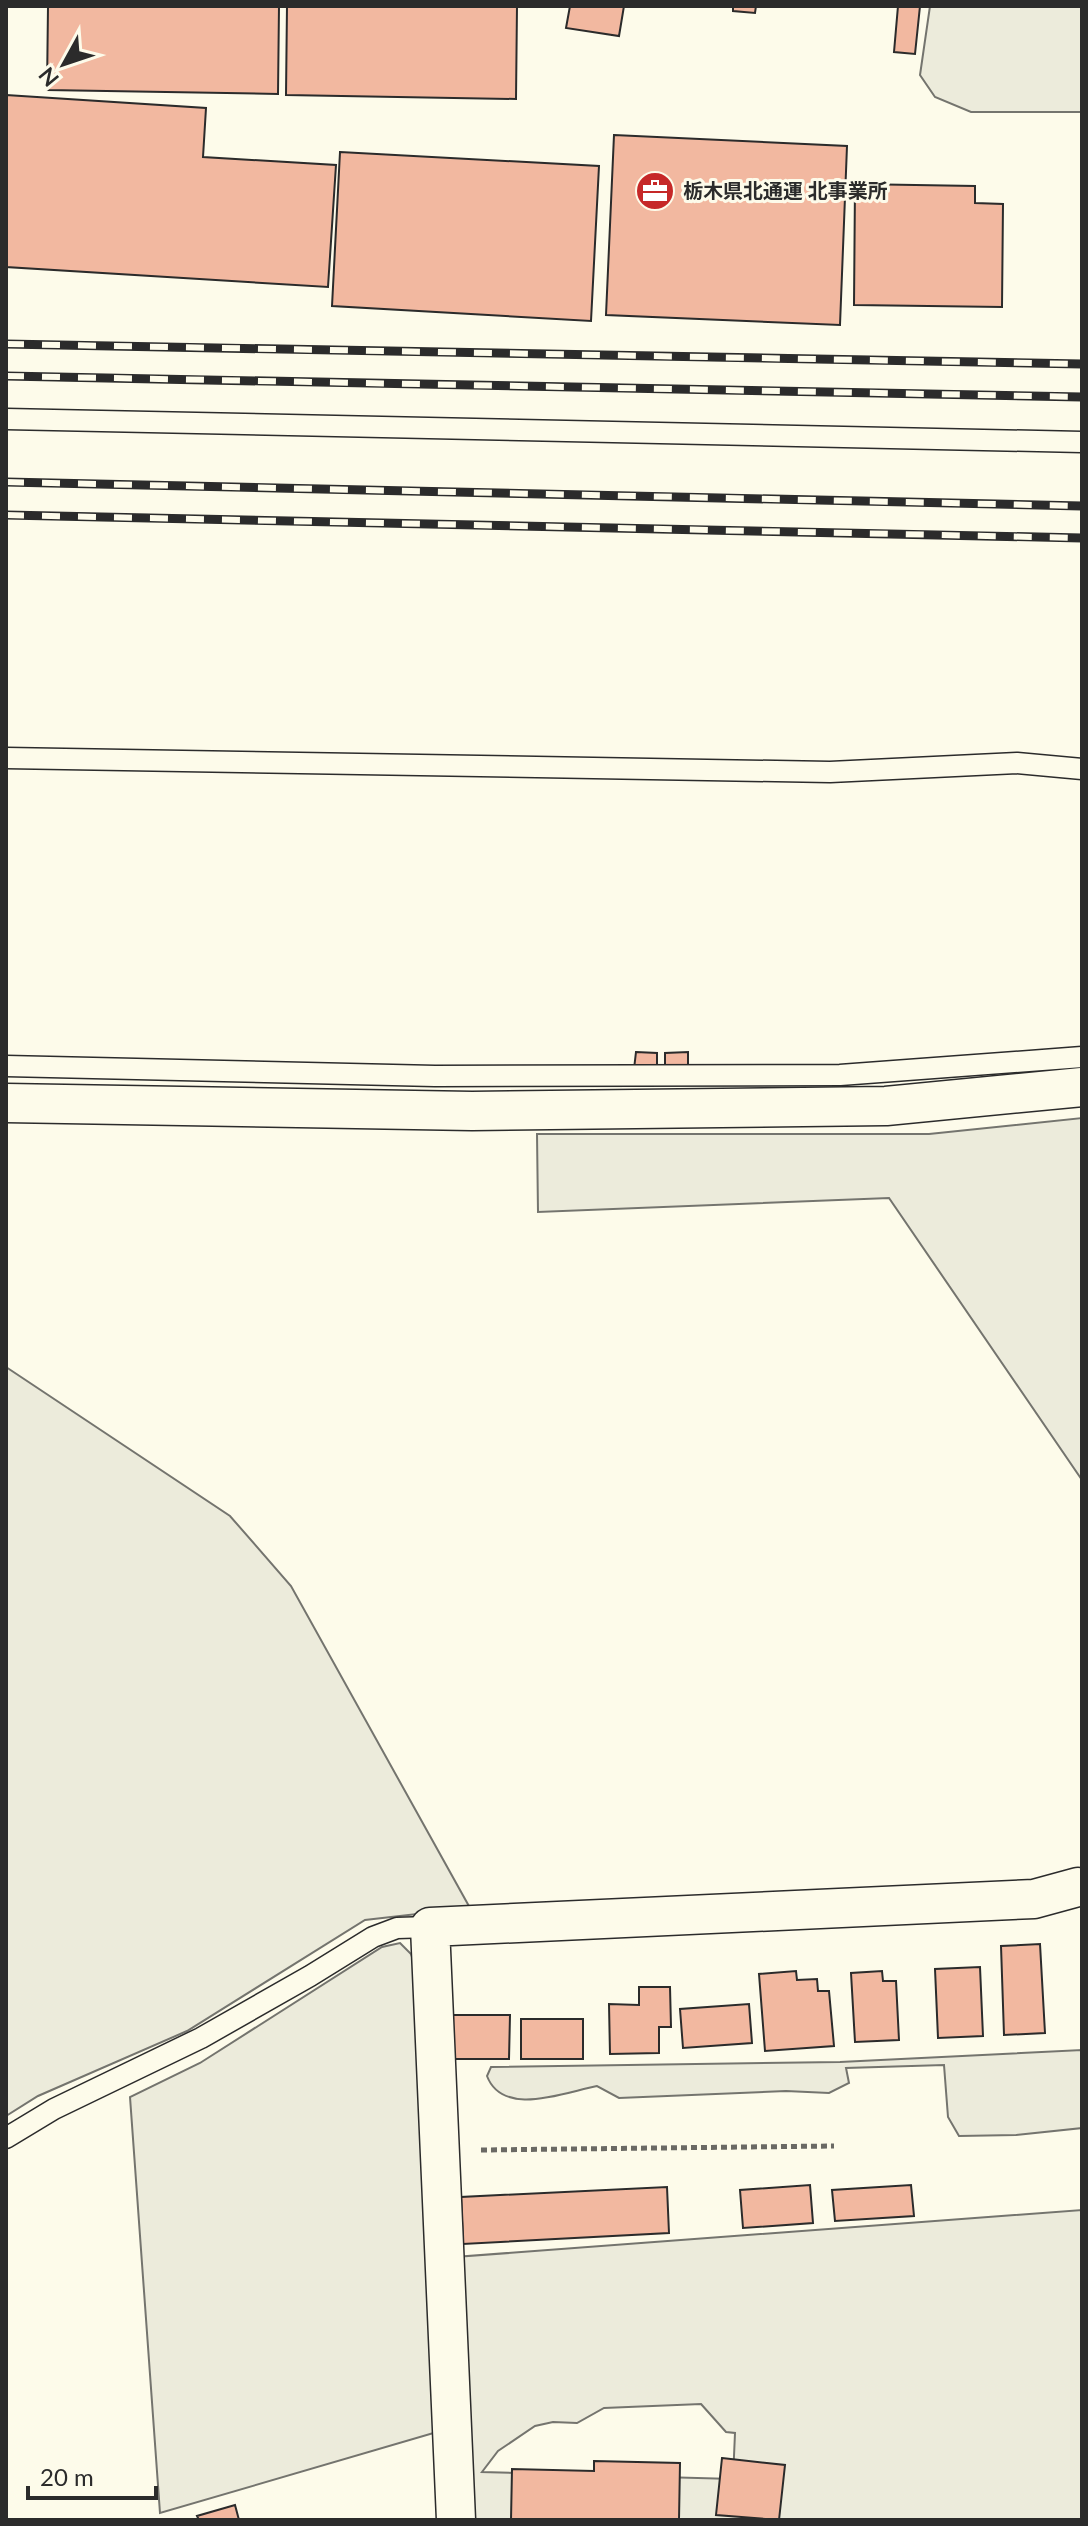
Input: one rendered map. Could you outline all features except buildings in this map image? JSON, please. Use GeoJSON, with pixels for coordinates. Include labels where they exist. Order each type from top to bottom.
{"type":"FeatureCollection","features":[{"type":"Feature","properties":{"kind":"street"},"geometry":{"type":"LineString","coordinates":[[6,1103],[472,1111],[886,1106],[1082,1087]]}},
{"type":"Feature","properties":{"kind":"street"},"geometry":{"type":"LineString","coordinates":[[456,2520],[430,1927],[1034,1899],[1080,1887]]}},
{"type":"Feature","properties":{"kind":"lane"},"geometry":{"type":"LineString","coordinates":[[6,419],[1082,442]]}},
{"type":"Feature","properties":{"kind":"lane"},"geometry":{"type":"LineString","coordinates":[[6,758],[830,772],[1017,763],[1082,769]]}},
{"type":"Feature","properties":{"kind":"lane"},"geometry":{"type":"LineString","coordinates":[[6,1066],[435,1076],[840,1075],[1082,1057]]}},
{"type":"Feature","properties":{"kind":"lane"},"geometry":{"type":"LineString","coordinates":[[6,2138],[54,2109],[201,2038],[373,1937],[397,1928],[430,1927]]}},
{"type":"Feature","properties":{"kind":"path"},"geometry":{"type":"LineString","coordinates":[[440,2151],[834,2146]]}},
{"type":"Feature","properties":{"kind":"shaded area"},"geometry":{"type":"Polygon","coordinates":[[[930,6],[1082,6],[1082,112],[971,112],[935,97],[920,75],[930,6]]]}},
{"type":"Feature","properties":{"kind":"shaded area"},"geometry":{"type":"Polygon","coordinates":[[[1082,1118],[1082,1480],[889,1198],[538,1212],[537,1134],[929,1134],[1082,1118]]]}},
{"type":"Feature","properties":{"kind":"shaded area"},"geometry":{"type":"Polygon","coordinates":[[[6,1367],[230,1516],[291,1586],[470,1908],[365,1920],[187,2031],[38,2096],[6,2116],[6,1367]]]}},
{"type":"Feature","properties":{"kind":"shaded area"},"geometry":{"type":"Polygon","coordinates":[[[400,1943],[411,1954],[417,1972],[437,2432],[160,2513],[130,2097],[200,2063],[382,1947],[400,1943]]]}},
{"type":"Feature","properties":{"kind":"shaded area"},"geometry":{"type":"Polygon","coordinates":[[[1082,2050],[1082,2128],[1016,2135],[959,2136],[948,2117],[944,2065],[846,2068],[849,2083],[829,2093],[786,2091],[619,2098],[597,2086],[552,2097],[520,2099],[506,2096],[495,2089],[487,2076],[491,2067],[840,2062],[1082,2050]]]}},
{"type":"Feature","properties":{"kind":"shaded area"},"geometry":{"type":"Polygon","coordinates":[[[1082,2210],[1082,2520],[464,2520],[455,2257],[1082,2210]],[[701,2404],[604,2408],[577,2423],[553,2422],[535,2426],[498,2451],[482,2472],[733,2479],[735,2433],[726,2432],[701,2404]]]}},
{"type":"Feature","properties":{"kind":"railway"},"geometry":{"type":"LineString","coordinates":[[6,344],[1082,364]]}},
{"type":"Feature","properties":{"kind":"railway"},"geometry":{"type":"LineString","coordinates":[[6,376],[1082,397]]}},
{"type":"Feature","properties":{"kind":"railway"},"geometry":{"type":"LineString","coordinates":[[6,482],[1082,506]]}},
{"type":"Feature","properties":{"kind":"railway"},"geometry":{"type":"LineString","coordinates":[[6,515],[1082,538]]}},
{"type":"Feature","properties":{"kind":"place","name":"栃木県北通運 北事業所"},"geometry":{"type":"Point","coordinates":[655,191]}}]}
